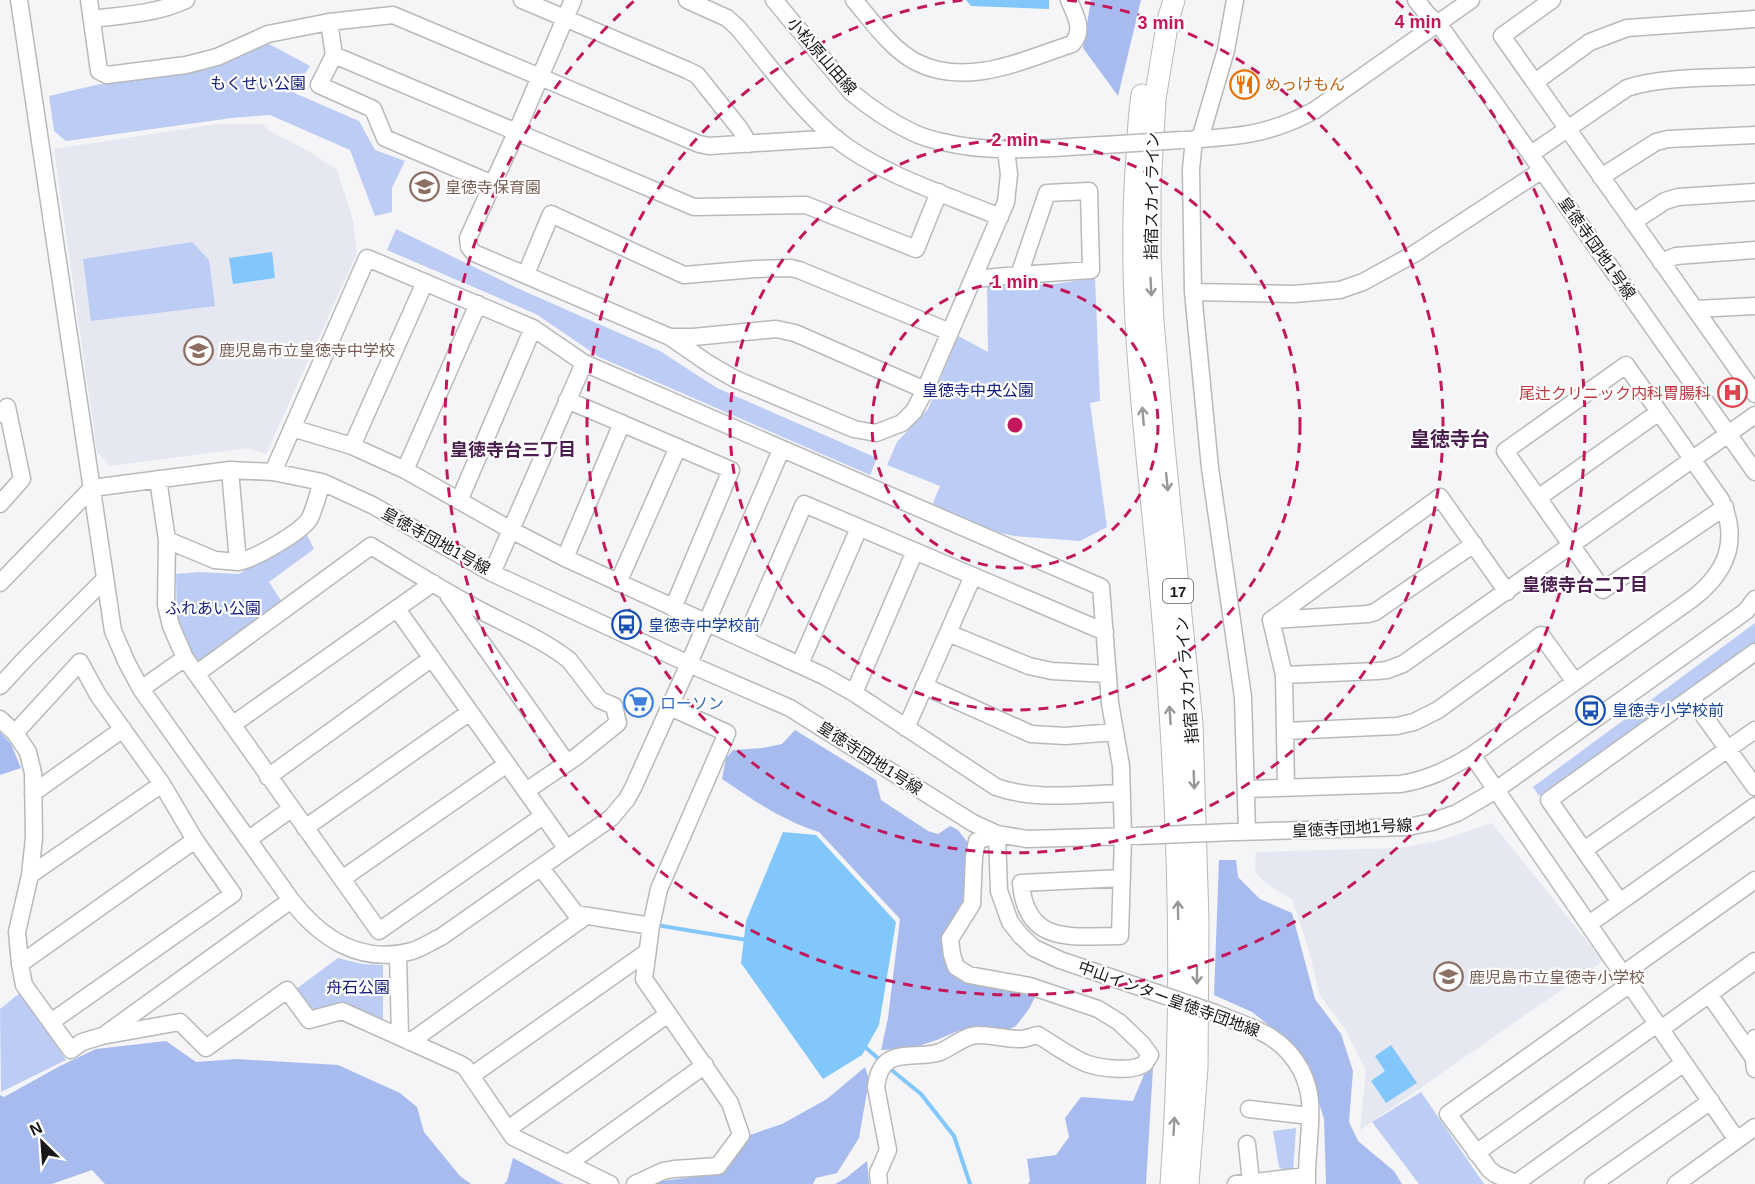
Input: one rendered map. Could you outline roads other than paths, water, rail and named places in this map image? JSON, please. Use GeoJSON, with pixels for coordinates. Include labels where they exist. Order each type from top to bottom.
{"type":"FeatureCollection","features":[{"type":"Feature","properties":{"kind":"main road","name":"指宿スカイライン"},"geometry":{"type":"LineString","coordinates":[[1160,0],[1148,52],[1140,103],[1133,234],[1134,311],[1162,609],[1177,815],[1179,921],[1177,1063],[1171,1184]]}},
{"type":"Feature","properties":{"kind":"main road","name":"指宿スカイライン"},"geometry":{"type":"LineString","coordinates":[[1174,0],[1168,20],[1155,99],[1150,188],[1150,256],[1162,437],[1192,724],[1198,921],[1197,1068],[1188,1184]]}},
{"type":"Feature","properties":{"kind":"street"},"geometry":{"type":"LineString","coordinates":[[19,0],[113,631],[141,689],[302,915],[329,938],[344,946],[376,954],[398,954],[415,950],[441,937],[610,818],[627,799],[670,707],[781,450]]}},
{"type":"Feature","properties":{"kind":"street"},"geometry":{"type":"LineString","coordinates":[[89,0],[99,71],[107,75],[186,65],[217,57],[268,34],[329,22],[393,15],[699,144],[709,146],[836,138]]}},
{"type":"Feature","properties":{"kind":"street"},"geometry":{"type":"LineString","coordinates":[[92,19],[152,12],[186,0]]}},
{"type":"Feature","properties":{"kind":"street"},"geometry":{"type":"LineString","coordinates":[[573,0],[468,238],[469,247],[474,253],[670,337],[735,379],[854,429],[876,433],[902,423],[914,411],[1006,202],[1009,174],[1006,150]]}},
{"type":"Feature","properties":{"kind":"street"},"geometry":{"type":"LineString","coordinates":[[687,0],[727,18],[738,28],[800,103],[836,138],[863,157],[1000,217]]}},
{"type":"Feature","properties":{"kind":"street","name":"小松原山田線"},"geometry":{"type":"LineString","coordinates":[[774,0],[851,92],[868,105],[914,133],[956,145],[1006,150],[1231,138],[1257,133],[1295,121],[1316,110],[1471,0]]}},
{"type":"Feature","properties":{"kind":"street"},"geometry":{"type":"LineString","coordinates":[[854,0],[896,48],[915,62],[965,74],[1072,44],[1077,39],[1079,30],[1070,0]]}},
{"type":"Feature","properties":{"kind":"street"},"geometry":{"type":"LineString","coordinates":[[1235,0],[1226,50],[1192,139],[1191,169],[1193,292],[1210,468],[1243,697],[1246,789],[1240,832]]}},
{"type":"Feature","properties":{"kind":"street","name":"皇徳寺団地1号線"},"geometry":{"type":"LineString","coordinates":[[1416,0],[1438,23],[1755,472]]}},
{"type":"Feature","properties":{"kind":"street"},"geometry":{"type":"LineString","coordinates":[[1552,0],[1502,36],[1755,394]]}},
{"type":"Feature","properties":{"kind":"street"},"geometry":{"type":"LineString","coordinates":[[527,1],[697,75],[740,129],[749,144]]}},
{"type":"Feature","properties":{"kind":"street"},"geometry":{"type":"LineString","coordinates":[[1535,82],[1590,42],[1627,28],[1755,19]]}},
{"type":"Feature","properties":{"kind":"street"},"geometry":{"type":"LineString","coordinates":[[329,22],[334,55],[319,86],[373,109],[384,138],[493,184]]}},
{"type":"Feature","properties":{"kind":"street"},"geometry":{"type":"LineString","coordinates":[[334,55],[694,207],[806,205],[916,249],[939,192]]}},
{"type":"Feature","properties":{"kind":"street"},"geometry":{"type":"LineString","coordinates":[[1531,154],[1627,88],[1642,83],[1755,76]]}},
{"type":"Feature","properties":{"kind":"street"},"geometry":{"type":"LineString","coordinates":[[1601,177],[1656,142],[1668,139],[1755,135]]}},
{"type":"Feature","properties":{"kind":"street"},"geometry":{"type":"LineString","coordinates":[[1193,292],[1294,294],[1340,290],[1363,282],[1414,254],[1542,170]]}},
{"type":"Feature","properties":{"kind":"street"},"geometry":{"type":"LineString","coordinates":[[973,279],[1090,270],[1089,191],[1047,193],[1019,275]]}},
{"type":"Feature","properties":{"kind":"street"},"geometry":{"type":"LineString","coordinates":[[1634,222],[1665,201],[1678,197],[1755,192]]}},
{"type":"Feature","properties":{"kind":"street"},"geometry":{"type":"LineString","coordinates":[[526,274],[551,214],[684,275],[791,268],[950,332]]}},
{"type":"Feature","properties":{"kind":"street"},"geometry":{"type":"LineString","coordinates":[[1662,262],[1676,256],[1755,250]]}},
{"type":"Feature","properties":{"kind":"street"},"geometry":{"type":"LineString","coordinates":[[273,472],[367,258],[534,328],[584,363],[1101,587],[1110,703],[1130,836],[1122,878],[1120,936],[1061,936],[1038,925],[1028,912],[1022,898],[1021,883],[1122,878]]}},
{"type":"Feature","properties":{"kind":"street"},"geometry":{"type":"LineString","coordinates":[[352,446],[424,282]]}},
{"type":"Feature","properties":{"kind":"street"},"geometry":{"type":"LineString","coordinates":[[405,470],[478,304]]}},
{"type":"Feature","properties":{"kind":"street"},"geometry":{"type":"LineString","coordinates":[[1695,309],[1755,306]]}},
{"type":"Feature","properties":{"kind":"street"},"geometry":{"type":"LineString","coordinates":[[459,501],[534,328]]}},
{"type":"Feature","properties":{"kind":"street"},"geometry":{"type":"LineString","coordinates":[[670,337],[776,329],[795,333],[925,390]]}},
{"type":"Feature","properties":{"kind":"street"},"geometry":{"type":"LineString","coordinates":[[492,573],[584,363]]}},
{"type":"Feature","properties":{"kind":"street"},"geometry":{"type":"LineString","coordinates":[[1246,789],[1400,784],[1417,781],[1445,770],[1472,754],[1692,599],[1713,581],[1729,549],[1729,526],[1725,507],[1626,365],[1505,451],[1603,590],[1725,507]]}},
{"type":"Feature","properties":{"kind":"street"},"geometry":{"type":"LineString","coordinates":[[567,400],[730,470],[673,608]]}},
{"type":"Feature","properties":{"kind":"street"},"geometry":{"type":"LineString","coordinates":[[0,414],[7,407],[22,479],[0,504]]}},
{"type":"Feature","properties":{"kind":"street"},"geometry":{"type":"LineString","coordinates":[[1538,498],[1659,412]]}},
{"type":"Feature","properties":{"kind":"street"},"geometry":{"type":"LineString","coordinates":[[1284,675],[1377,671],[1395,668],[1507,592],[1755,415]]}},
{"type":"Feature","properties":{"kind":"street"},"geometry":{"type":"LineString","coordinates":[[565,558],[622,423]]}},
{"type":"Feature","properties":{"kind":"street"},"geometry":{"type":"LineString","coordinates":[[292,428],[352,446],[405,470],[565,558],[800,664],[854,693],[996,787],[1010,792],[1055,795],[1122,793]]}},
{"type":"Feature","properties":{"kind":"street"},"geometry":{"type":"LineString","coordinates":[[618,583],[678,447]]}},
{"type":"Feature","properties":{"kind":"street"},"geometry":{"type":"LineString","coordinates":[[230,470],[238,562]]}},
{"type":"Feature","properties":{"kind":"street","name":"皇徳寺団地1号線"},"geometry":{"type":"LineString","coordinates":[[92,488],[230,470],[273,472],[322,482],[372,505],[492,573],[790,708],[973,823],[996,834],[1027,839],[1408,827],[1432,822],[1457,813],[1497,789],[1746,611],[1755,599]]}},
{"type":"Feature","properties":{"kind":"street"},"geometry":{"type":"LineString","coordinates":[[158,478],[167,540],[166,605],[171,626],[184,658],[379,931],[543,816]]}},
{"type":"Feature","properties":{"kind":"street"},"geometry":{"type":"LineString","coordinates":[[167,540],[215,560],[238,562],[246,560],[268,549],[309,520],[322,482]]}},
{"type":"Feature","properties":{"kind":"street"},"geometry":{"type":"LineString","coordinates":[[0,583],[92,488]]}},
{"type":"Feature","properties":{"kind":"street"},"geometry":{"type":"LineString","coordinates":[[1271,620],[1440,497],[1507,592]]}},
{"type":"Feature","properties":{"kind":"street"},"geometry":{"type":"LineString","coordinates":[[745,640],[804,504],[1105,632]]}},
{"type":"Feature","properties":{"kind":"street"},"geometry":{"type":"LineString","coordinates":[[800,664],[860,528]]}},
{"type":"Feature","properties":{"kind":"street"},"geometry":{"type":"LineString","coordinates":[[1271,620],[1375,612],[1473,544]]}},
{"type":"Feature","properties":{"kind":"street"},"geometry":{"type":"LineString","coordinates":[[196,674],[371,546],[439,587],[563,655],[600,700],[614,706],[618,723],[567,763],[526,791]]}},
{"type":"Feature","properties":{"kind":"street"},"geometry":{"type":"LineString","coordinates":[[854,693],[915,551]]}},
{"type":"Feature","properties":{"kind":"street"},"geometry":{"type":"LineString","coordinates":[[906,728],[973,576]]}},
{"type":"Feature","properties":{"kind":"street"},"geometry":{"type":"LineString","coordinates":[[0,686],[105,579]]}},
{"type":"Feature","properties":{"kind":"street"},"geometry":{"type":"LineString","coordinates":[[232,725],[397,609],[439,587]]}},
{"type":"Feature","properties":{"kind":"street"},"geometry":{"type":"LineString","coordinates":[[439,587],[567,763]]}},
{"type":"Feature","properties":{"kind":"street"},"geometry":{"type":"LineString","coordinates":[[397,609],[567,849]]}},
{"type":"Feature","properties":{"kind":"street"},"geometry":{"type":"LineString","coordinates":[[1271,620],[1284,675],[1286,788]]}},
{"type":"Feature","properties":{"kind":"street"},"geometry":{"type":"LineString","coordinates":[[948,633],[1029,666],[1052,671],[1108,674]]}},
{"type":"Feature","properties":{"kind":"street"},"geometry":{"type":"LineString","coordinates":[[1285,731],[1397,726],[1414,722],[1438,710],[1541,635],[1575,681]]}},
{"type":"Feature","properties":{"kind":"street"},"geometry":{"type":"LineString","coordinates":[[1620,902],[1549,800],[1755,652]]}},
{"type":"Feature","properties":{"kind":"street"},"geometry":{"type":"LineString","coordinates":[[141,689],[184,658]]}},
{"type":"Feature","properties":{"kind":"street"},"geometry":{"type":"LineString","coordinates":[[268,777],[432,658]]}},
{"type":"Feature","properties":{"kind":"street"},"geometry":{"type":"LineString","coordinates":[[15,734],[81,662],[98,695],[162,784],[195,840],[233,894],[51,1022]]}},
{"type":"Feature","properties":{"kind":"street"},"geometry":{"type":"LineString","coordinates":[[924,686],[1031,734],[1065,736],[1115,732]]}},
{"type":"Feature","properties":{"kind":"street"},"geometry":{"type":"LineString","coordinates":[[1692,698],[1755,787]]}},
{"type":"Feature","properties":{"kind":"street"},"geometry":{"type":"LineString","coordinates":[[635,1184],[663,1171],[718,1166],[741,1135],[730,1103],[644,979],[659,888],[727,734],[670,707]]}},
{"type":"Feature","properties":{"kind":"street"},"geometry":{"type":"LineString","coordinates":[[305,828],[470,712]]}},
{"type":"Feature","properties":{"kind":"street"},"geometry":{"type":"LineString","coordinates":[[0,719],[28,752],[33,773],[34,838],[30,875],[16,932],[24,985],[71,1050],[82,1042],[102,1036],[180,1022],[206,1048],[287,990],[309,1020],[342,1011],[460,1064],[471,1076],[513,1137],[610,1184]]}},
{"type":"Feature","properties":{"kind":"street"},"geometry":{"type":"LineString","coordinates":[[33,793],[123,729]]}},
{"type":"Feature","properties":{"kind":"street"},"geometry":{"type":"LineString","coordinates":[[1584,850],[1755,730]]}},
{"type":"Feature","properties":{"kind":"street"},"geometry":{"type":"LineString","coordinates":[[1472,754],[1737,1140]]}},
{"type":"Feature","properties":{"kind":"street"},"geometry":{"type":"LineString","coordinates":[[342,879],[507,764]]}},
{"type":"Feature","properties":{"kind":"street"},"geometry":{"type":"LineString","coordinates":[[30,875],[162,784]]}},
{"type":"Feature","properties":{"kind":"street"},"geometry":{"type":"LineString","coordinates":[[1589,924],[1755,806]]}},
{"type":"Feature","properties":{"kind":"street"},"geometry":{"type":"LineString","coordinates":[[249,839],[291,809]]}},
{"type":"Feature","properties":{"kind":"street"},"geometry":{"type":"LineString","coordinates":[[879,1184],[878,1173],[888,1150],[876,1087],[877,1077],[881,1069],[895,1058],[902,1055],[938,1053],[976,1035],[1021,1039],[1038,1035],[1088,1064],[1115,1069],[1141,1065],[1150,1055],[1143,1044],[1119,1022],[1098,1009],[1030,986],[969,975],[956,967],[950,939],[972,904],[977,841],[996,834]]}},
{"type":"Feature","properties":{"kind":"street","name":"中山インター皇徳寺団地線"},"geometry":{"type":"LineString","coordinates":[[996,834],[999,891],[1010,922],[1034,948],[1060,960],[1215,1013],[1260,1031],[1281,1043],[1295,1059],[1307,1082],[1310,1101],[1307,1180]]}},
{"type":"Feature","properties":{"kind":"street"},"geometry":{"type":"LineString","coordinates":[[20,964],[195,840]]}},
{"type":"Feature","properties":{"kind":"street"},"geometry":{"type":"LineString","coordinates":[[541,868],[576,914],[651,926]]}},
{"type":"Feature","properties":{"kind":"street"},"geometry":{"type":"LineString","coordinates":[[1684,1063],[1517,1184],[1495,1174],[1476,1153],[1448,1114],[1755,880]]}},
{"type":"Feature","properties":{"kind":"street"},"geometry":{"type":"LineString","coordinates":[[102,1036],[291,900]]}},
{"type":"Feature","properties":{"kind":"street"},"geometry":{"type":"LineString","coordinates":[[405,1039],[586,916]]}},
{"type":"Feature","properties":{"kind":"street"},"geometry":{"type":"LineString","coordinates":[[471,1076],[647,952]]}},
{"type":"Feature","properties":{"kind":"street"},"geometry":{"type":"LineString","coordinates":[[398,954],[405,1039]]}},
{"type":"Feature","properties":{"kind":"street"},"geometry":{"type":"LineString","coordinates":[[1476,1153],[1755,961]]}},
{"type":"Feature","properties":{"kind":"street"},"geometry":{"type":"LineString","coordinates":[[1709,994],[1754,1063]]}},
{"type":"Feature","properties":{"kind":"street"},"geometry":{"type":"LineString","coordinates":[[508,1128],[668,1014]]}},
{"type":"Feature","properties":{"kind":"street"},"geometry":{"type":"LineString","coordinates":[[1754,1063],[1755,1038]]}},
{"type":"Feature","properties":{"kind":"street"},"geometry":{"type":"LineString","coordinates":[[569,1163],[705,1065]]}},
{"type":"Feature","properties":{"kind":"street"},"geometry":{"type":"LineString","coordinates":[[1593,1184],[1711,1101]]}},
{"type":"Feature","properties":{"kind":"street"},"geometry":{"type":"LineString","coordinates":[[1249,1109],[1310,1116]]}},
{"type":"Feature","properties":{"kind":"street"},"geometry":{"type":"LineString","coordinates":[[1676,1184],[1755,1127]]}},
{"type":"Feature","properties":{"kind":"street"},"geometry":{"type":"LineString","coordinates":[[1247,1144],[1243,1183],[1307,1180]]}},
{"type":"Feature","properties":{"kind":"waterway"},"geometry":{"type":"LineString","coordinates":[[662,926],[747,940]]}},
{"type":"Feature","properties":{"kind":"waterway"},"geometry":{"type":"LineString","coordinates":[[864,1046],[881,1061]]}},
{"type":"Feature","properties":{"kind":"waterway"},"geometry":{"type":"LineString","coordinates":[[889,1068],[921,1094],[954,1136],[970,1184]]}},
{"type":"Feature","properties":{"kind":"place","name":"めっけもん"},"geometry":{"type":"Point","coordinates":[1244,84]}},
{"type":"Feature","properties":{"kind":"place","name":"皇徳寺保育園"},"geometry":{"type":"Point","coordinates":[424,187]}},
{"type":"Feature","properties":{"kind":"place","name":"鹿児島市立皇徳寺中学校"},"geometry":{"type":"Point","coordinates":[198,350]}},
{"type":"Feature","properties":{"kind":"place","name":"尾辻クリニック内科胃腸科"},"geometry":{"type":"Point","coordinates":[1732,393]}},
{"type":"Feature","properties":{"kind":"place","name":"皇徳寺中学校前"},"geometry":{"type":"Point","coordinates":[627,625]}},
{"type":"Feature","properties":{"kind":"place","name":"ローソン"},"geometry":{"type":"Point","coordinates":[639,703]}},
{"type":"Feature","properties":{"kind":"place","name":"皇徳寺小学校前"},"geometry":{"type":"Point","coordinates":[1591,710]}},
{"type":"Feature","properties":{"kind":"place","name":"鹿児島市立皇徳寺小学校"},"geometry":{"type":"Point","coordinates":[1448,977]}},
{"type":"Feature","properties":{"kind":"district","name":"皇徳寺台"},"geometry":{"type":"Point","coordinates":[1450,439]}},
{"type":"Feature","properties":{"kind":"district","name":"皇徳寺台三丁目"},"geometry":{"type":"Point","coordinates":[513,450]}},
{"type":"Feature","properties":{"kind":"district","name":"皇徳寺台二丁目"},"geometry":{"type":"Point","coordinates":[1585,585]}},
{"type":"Feature","properties":{"kind":"park label","name":"もくせい公園"},"geometry":{"type":"Point","coordinates":[258,83]}},
{"type":"Feature","properties":{"kind":"park label","name":"皇徳寺中央公園"},"geometry":{"type":"Point","coordinates":[978,390]}},
{"type":"Feature","properties":{"kind":"park label","name":"ふれあい公園"},"geometry":{"type":"Point","coordinates":[213,608]}},
{"type":"Feature","properties":{"kind":"park label","name":"舟石公園"},"geometry":{"type":"Point","coordinates":[358,987]}}]}
